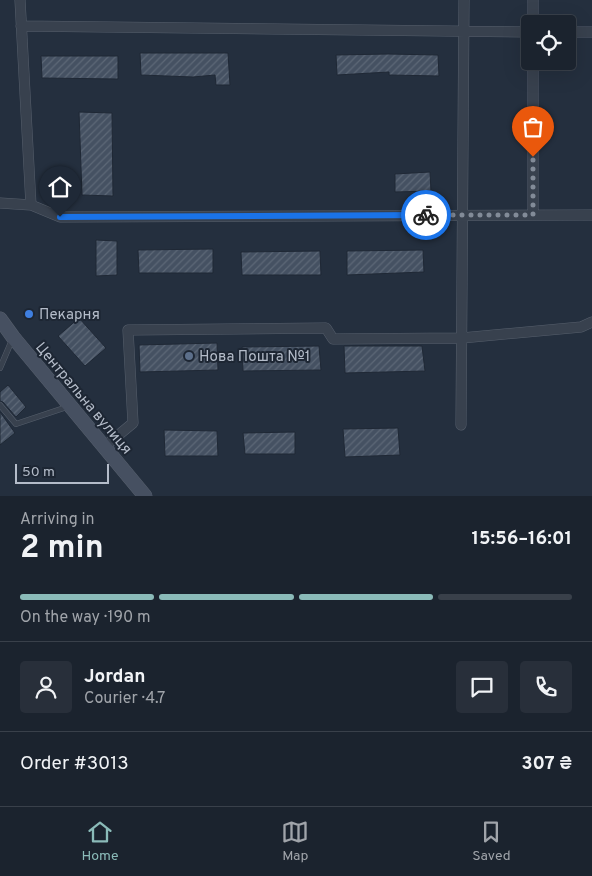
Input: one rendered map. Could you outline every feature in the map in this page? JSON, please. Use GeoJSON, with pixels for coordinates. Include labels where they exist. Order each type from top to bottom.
{"type":"FeatureCollection","features":[{"type":"Feature","properties":{"kind":"main road","name":"Центральна вулиця"},"geometry":{"type":"LineString","coordinates":[[0,319],[145,496]]}},
{"type":"Feature","properties":{"kind":"street"},"geometry":{"type":"LineString","coordinates":[[20,0],[31,205]]}},
{"type":"Feature","properties":{"kind":"street"},"geometry":{"type":"LineString","coordinates":[[461,425],[464,0]]}},
{"type":"Feature","properties":{"kind":"street"},"geometry":{"type":"LineString","coordinates":[[533,0],[533,15]]}},
{"type":"Feature","properties":{"kind":"street"},"geometry":{"type":"LineString","coordinates":[[21,26],[521,32]]}},
{"type":"Feature","properties":{"kind":"street"},"geometry":{"type":"LineString","coordinates":[[576,32],[592,32]]}},
{"type":"Feature","properties":{"kind":"street"},"geometry":{"type":"LineString","coordinates":[[533,70],[533,215]]}},
{"type":"Feature","properties":{"kind":"street"},"geometry":{"type":"LineString","coordinates":[[0,203],[31,205],[60,217],[592,215]]}},
{"type":"Feature","properties":{"kind":"street"},"geometry":{"type":"LineString","coordinates":[[104,447],[133,423],[128,330],[326,328],[333,340],[462,338],[581,327],[592,322]]}},
{"type":"Feature","properties":{"kind":"lane"},"geometry":{"type":"LineString","coordinates":[[0,368],[13,337]]}},
{"type":"Feature","properties":{"kind":"lane"},"geometry":{"type":"LineString","coordinates":[[0,405],[16,424],[70,406]]}},
{"type":"Feature","properties":{"kind":"building"},"geometry":{"type":"Polygon","coordinates":[[[140,53],[228,53],[230,85],[216,85],[215,75],[193,77],[141,75],[140,53]]]}},
{"type":"Feature","properties":{"kind":"building"},"geometry":{"type":"Polygon","coordinates":[[[336,55],[438,55],[439,76],[389,75],[389,72],[337,75],[336,55]]]}},
{"type":"Feature","properties":{"kind":"building"},"geometry":{"type":"Polygon","coordinates":[[[41,56],[118,56],[118,79],[42,78],[41,56]]]}},
{"type":"Feature","properties":{"kind":"building"},"geometry":{"type":"Polygon","coordinates":[[[79,112],[112,113],[113,196],[82,195],[79,112]]]}},
{"type":"Feature","properties":{"kind":"building"},"geometry":{"type":"Polygon","coordinates":[[[430,172],[431,191],[395,192],[395,174],[430,172]]]}},
{"type":"Feature","properties":{"kind":"building"},"geometry":{"type":"Polygon","coordinates":[[[96,240],[117,241],[117,275],[96,276],[96,240]]]}},
{"type":"Feature","properties":{"kind":"building"},"geometry":{"type":"Polygon","coordinates":[[[213,249],[213,273],[139,273],[138,250],[213,249]]]}},
{"type":"Feature","properties":{"kind":"building"},"geometry":{"type":"Polygon","coordinates":[[[423,250],[424,272],[347,275],[347,251],[423,250]]]}},
{"type":"Feature","properties":{"kind":"building"},"geometry":{"type":"Polygon","coordinates":[[[320,251],[321,275],[242,275],[241,252],[320,251]]]}},
{"type":"Feature","properties":{"kind":"building"},"geometry":{"type":"Polygon","coordinates":[[[79,318],[106,348],[85,366],[58,336],[79,318]]]}},
{"type":"Feature","properties":{"kind":"building"},"geometry":{"type":"Polygon","coordinates":[[[217,343],[218,370],[140,372],[139,345],[217,343]]]}},
{"type":"Feature","properties":{"kind":"building"},"geometry":{"type":"Polygon","coordinates":[[[319,346],[321,370],[243,371],[242,347],[319,346]]]}},
{"type":"Feature","properties":{"kind":"building"},"geometry":{"type":"Polygon","coordinates":[[[344,346],[422,346],[425,371],[345,373],[344,346]]]}},
{"type":"Feature","properties":{"kind":"building"},"geometry":{"type":"Polygon","coordinates":[[[8,385],[26,407],[16,417],[0,401],[0,392],[8,385]]]}},
{"type":"Feature","properties":{"kind":"building"},"geometry":{"type":"Polygon","coordinates":[[[0,412],[15,433],[0,445],[0,412]]]}},
{"type":"Feature","properties":{"kind":"building"},"geometry":{"type":"Polygon","coordinates":[[[398,428],[400,455],[345,457],[343,429],[398,428]]]}},
{"type":"Feature","properties":{"kind":"building"},"geometry":{"type":"Polygon","coordinates":[[[164,430],[217,431],[218,456],[165,456],[164,430]]]}},
{"type":"Feature","properties":{"kind":"building"},"geometry":{"type":"Polygon","coordinates":[[[295,432],[295,454],[245,454],[243,433],[295,432]]]}},
{"type":"Feature","properties":{"kind":"way so far"},"geometry":{"type":"LineString","coordinates":[[426,215],[533,215],[533,157]]}},
{"type":"Feature","properties":{"kind":"place","name":"Пекарня"},"geometry":{"type":"Point","coordinates":[29,314]}},
{"type":"Feature","properties":{"kind":"place","name":"Нова Пошта №1"},"geometry":{"type":"Point","coordinates":[189,356]}},
{"type":"Feature","properties":{"kind":"route"},"geometry":{"type":"LineString","coordinates":[[60,217],[426,215]]}}]}
